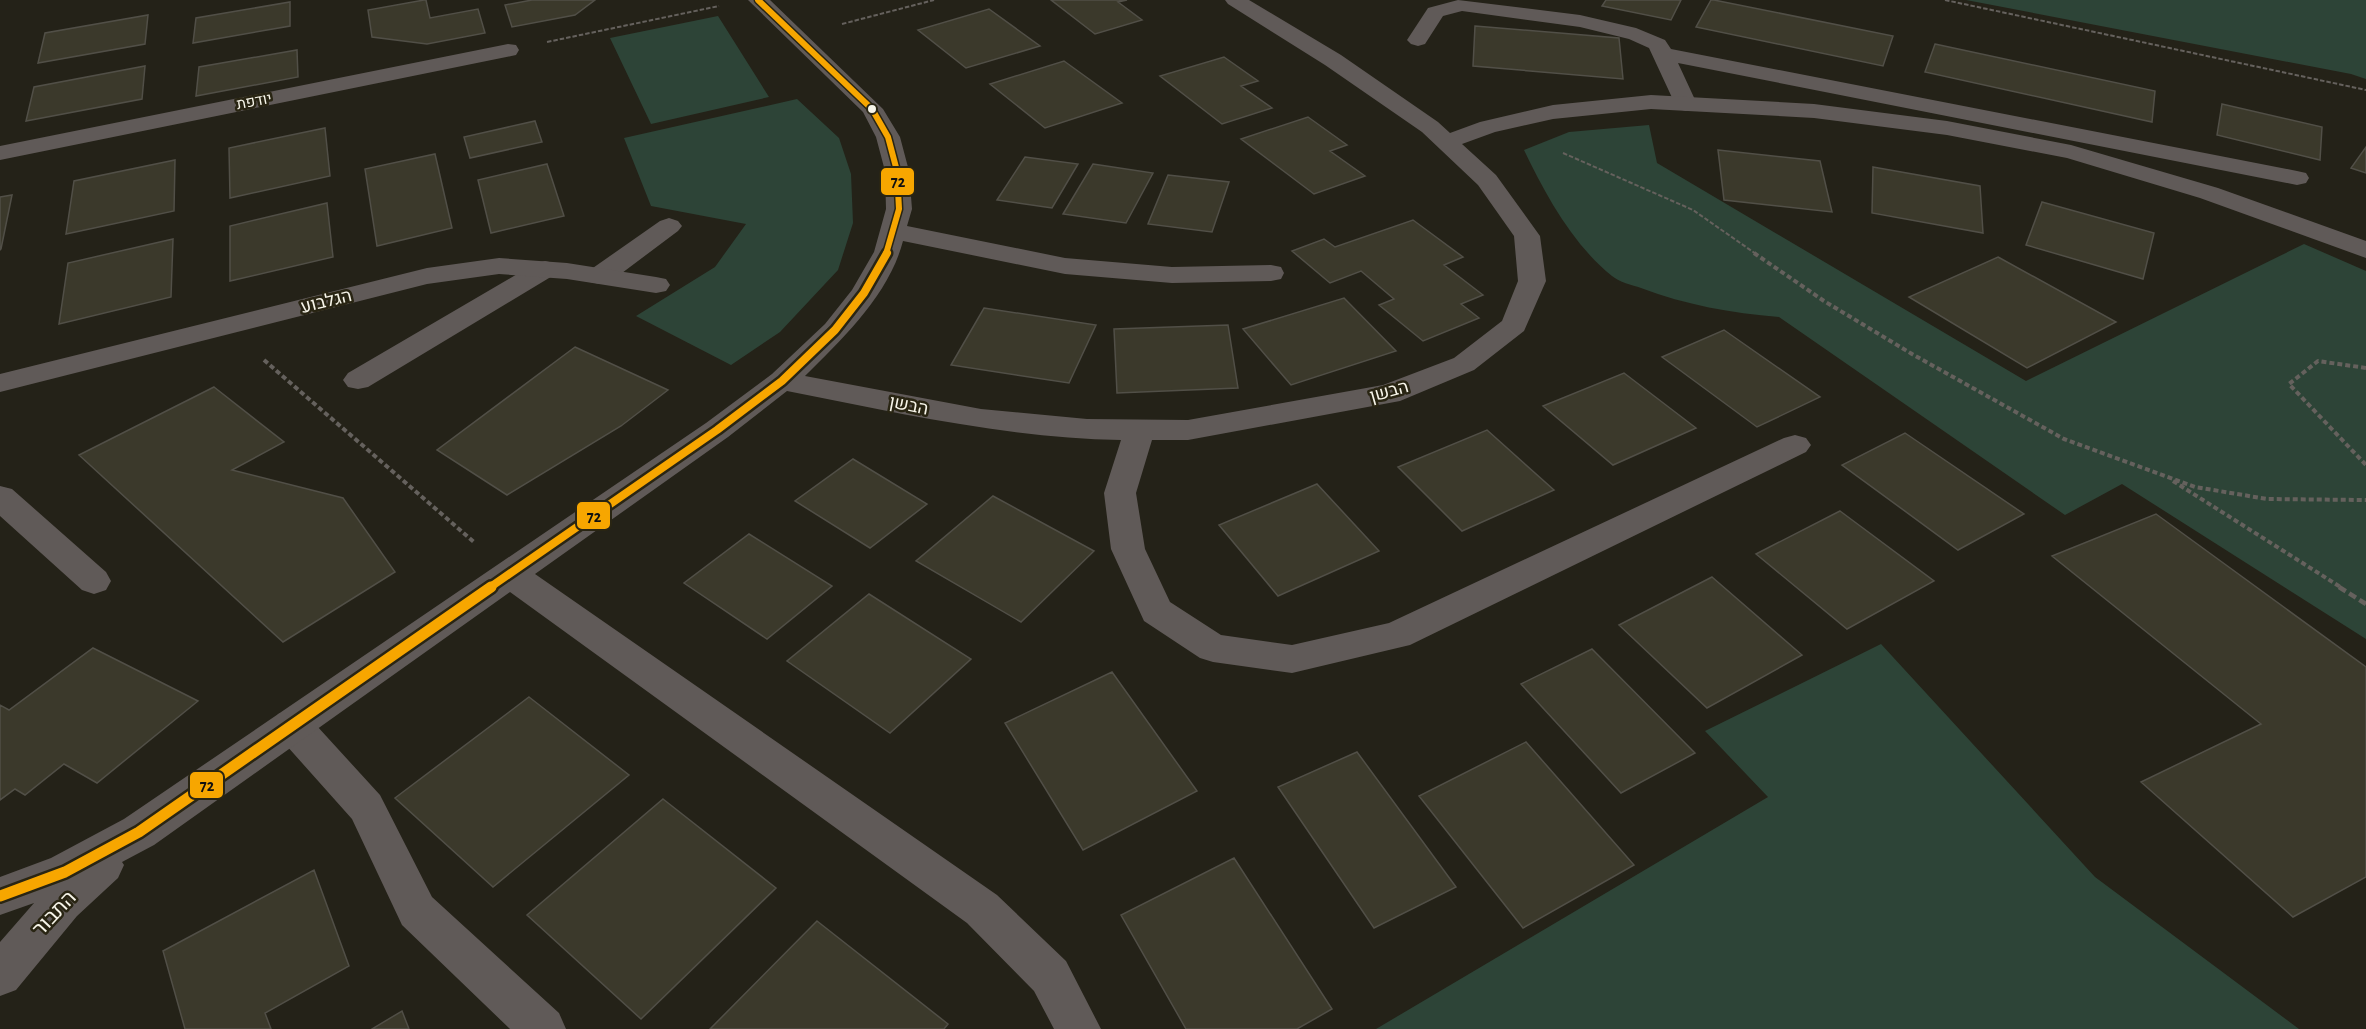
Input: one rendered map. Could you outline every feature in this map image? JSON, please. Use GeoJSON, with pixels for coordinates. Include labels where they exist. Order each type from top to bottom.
{"type":"FeatureCollection","features":[{"type":"Feature","properties":{"kind":"street","name":"התבור"},"geometry":{"type":"LineString","coordinates":[[0,896],[65,872],[139,832],[717,430],[782,381],[835,330],[864,293],[887,252],[899,209],[897,171],[888,137],[872,109],[758,0]]}},
{"type":"Feature","properties":{"kind":"street","name":"הבשן"},"geometry":{"type":"LineString","coordinates":[[782,381],[981,419],[1087,429],[1188,430],[1389,394],[1464,364],[1514,325],[1532,281],[1527,236],[1487,180],[1430,127],[1333,60],[1235,0]]}},
{"type":"Feature","properties":{"kind":"street"},"geometry":{"type":"LineString","coordinates":[[1418,40],[1435,12],[1462,5],[1580,21],[1636,34],[1658,44],[1686,104]]}},
{"type":"Feature","properties":{"kind":"street","name":"יודפת"},"geometry":{"type":"LineString","coordinates":[[0,153],[508,50]]}},
{"type":"Feature","properties":{"kind":"street"},"geometry":{"type":"LineString","coordinates":[[1663,54],[2297,178]]}},
{"type":"Feature","properties":{"kind":"street"},"geometry":{"type":"LineString","coordinates":[[1446,142],[1488,127],[1553,112],[1651,102],[1825,112],[1947,128],[2071,152],[2209,193],[2366,250]]}},
{"type":"Feature","properties":{"kind":"street"},"geometry":{"type":"LineString","coordinates":[[600,276],[669,226]]}},
{"type":"Feature","properties":{"kind":"street"},"geometry":{"type":"LineString","coordinates":[[892,231],[1065,266],[1172,275],[1271,273]]}},
{"type":"Feature","properties":{"kind":"street","name":"הגלבוע"},"geometry":{"type":"LineString","coordinates":[[0,383],[428,276],[500,266],[544,269],[656,285]]}},
{"type":"Feature","properties":{"kind":"street"},"geometry":{"type":"LineString","coordinates":[[358,380],[544,269]]}},
{"type":"Feature","properties":{"kind":"street"},"geometry":{"type":"LineString","coordinates":[[1140,429],[1120,494],[1128,549],[1156,611],[1213,648],[1292,659],[1396,635],[1795,445]]}},
{"type":"Feature","properties":{"kind":"street"},"geometry":{"type":"LineString","coordinates":[[0,497],[94,581]]}},
{"type":"Feature","properties":{"kind":"street"},"geometry":{"type":"LineString","coordinates":[[510,574],[982,909],[1050,976],[1078,1029]]}},
{"type":"Feature","properties":{"kind":"street"},"geometry":{"type":"LineString","coordinates":[[292,725],[366,807],[417,911],[543,1029]]}},
{"type":"Feature","properties":{"kind":"street","name":"התבור"},"geometry":{"type":"LineString","coordinates":[[0,975],[62,902],[139,832]]}},
{"type":"Feature","properties":{"kind":"path"},"geometry":{"type":"LineString","coordinates":[[796,37],[934,0]]}},
{"type":"Feature","properties":{"kind":"path"},"geometry":{"type":"LineString","coordinates":[[1945,0],[2366,90]]}},
{"type":"Feature","properties":{"kind":"path"},"geometry":{"type":"LineString","coordinates":[[508,50],[726,5]]}},
{"type":"Feature","properties":{"kind":"path"},"geometry":{"type":"LineString","coordinates":[[1488,127],[1567,154],[1693,210],[1824,301],[1912,354],[2064,439],[2195,487],[2267,500],[2366,500]]}},
{"type":"Feature","properties":{"kind":"path"},"geometry":{"type":"LineString","coordinates":[[225,327],[510,574]]}},
{"type":"Feature","properties":{"kind":"path"},"geometry":{"type":"LineString","coordinates":[[2366,368],[2318,361],[2289,384],[2366,465]]}},
{"type":"Feature","properties":{"kind":"path"},"geometry":{"type":"LineString","coordinates":[[2164,476],[2366,604]]}},
{"type":"Feature","properties":{"kind":"green space"},"geometry":{"type":"Polygon","coordinates":[[[1966,0],[2366,0],[2366,79],[2351,74],[1966,0]]]}},
{"type":"Feature","properties":{"kind":"green space"},"geometry":{"type":"Polygon","coordinates":[[[718,16],[769,97],[651,124],[610,38],[718,16]]]}},
{"type":"Feature","properties":{"kind":"green space"},"geometry":{"type":"Polygon","coordinates":[[[797,99],[839,138],[851,174],[853,223],[838,270],[780,332],[731,365],[636,316],[715,267],[746,224],[651,206],[624,138],[797,99]]]}},
{"type":"Feature","properties":{"kind":"green space"},"geometry":{"type":"Polygon","coordinates":[[[1649,125],[1657,163],[2026,381],[2304,244],[2366,271],[2366,639],[2122,484],[2065,515],[1779,317],[1726,311],[1692,304],[1615,278],[1585,249],[1561,218],[1524,150],[1569,132],[1649,125]]]}},
{"type":"Feature","properties":{"kind":"green space"},"geometry":{"type":"Polygon","coordinates":[[[1881,644],[2095,877],[2299,1029],[1376,1029],[1768,797],[1705,731],[1881,644]]]}},
{"type":"Feature","properties":{"kind":"building"},"geometry":{"type":"Polygon","coordinates":[[[426,0],[430,18],[478,9],[485,33],[427,44],[372,37],[368,10],[426,0]]]}},
{"type":"Feature","properties":{"kind":"building"},"geometry":{"type":"Polygon","coordinates":[[[532,0],[595,0],[575,15],[512,27],[505,5],[532,0]]]}},
{"type":"Feature","properties":{"kind":"building"},"geometry":{"type":"Polygon","coordinates":[[[1051,0],[1127,0],[1118,2],[1142,20],[1095,34],[1051,0]]]}},
{"type":"Feature","properties":{"kind":"building"},"geometry":{"type":"Polygon","coordinates":[[[1606,0],[1681,0],[1671,20],[1602,6],[1606,0]]]}},
{"type":"Feature","properties":{"kind":"building"},"geometry":{"type":"Polygon","coordinates":[[[1711,0],[1893,36],[1883,66],[1696,27],[1711,0]]]}},
{"type":"Feature","properties":{"kind":"building"},"geometry":{"type":"Polygon","coordinates":[[[290,2],[290,26],[193,43],[196,18],[290,2]]]}},
{"type":"Feature","properties":{"kind":"building"},"geometry":{"type":"Polygon","coordinates":[[[989,9],[1040,46],[966,68],[918,30],[989,9]]]}},
{"type":"Feature","properties":{"kind":"building"},"geometry":{"type":"Polygon","coordinates":[[[148,15],[145,44],[38,63],[45,33],[148,15]]]}},
{"type":"Feature","properties":{"kind":"building"},"geometry":{"type":"Polygon","coordinates":[[[1475,26],[1619,38],[1623,79],[1473,66],[1475,26]]]}},
{"type":"Feature","properties":{"kind":"building"},"geometry":{"type":"Polygon","coordinates":[[[1935,44],[2155,91],[2152,122],[1925,72],[1935,44]]]}},
{"type":"Feature","properties":{"kind":"building"},"geometry":{"type":"Polygon","coordinates":[[[297,50],[298,77],[196,96],[199,67],[297,50]]]}},
{"type":"Feature","properties":{"kind":"building"},"geometry":{"type":"Polygon","coordinates":[[[1224,57],[1258,81],[1241,86],[1272,108],[1222,124],[1160,76],[1224,57]]]}},
{"type":"Feature","properties":{"kind":"building"},"geometry":{"type":"Polygon","coordinates":[[[1064,61],[1122,103],[1045,128],[990,84],[1064,61]]]}},
{"type":"Feature","properties":{"kind":"building"},"geometry":{"type":"Polygon","coordinates":[[[145,66],[142,99],[26,121],[34,87],[145,66]]]}},
{"type":"Feature","properties":{"kind":"building"},"geometry":{"type":"Polygon","coordinates":[[[2222,104],[2322,127],[2320,160],[2217,135],[2222,104]]]}},
{"type":"Feature","properties":{"kind":"building"},"geometry":{"type":"Polygon","coordinates":[[[1308,117],[1347,145],[1330,151],[1365,176],[1314,194],[1241,139],[1308,117]]]}},
{"type":"Feature","properties":{"kind":"building"},"geometry":{"type":"Polygon","coordinates":[[[535,121],[542,142],[470,158],[464,137],[535,121]]]}},
{"type":"Feature","properties":{"kind":"building"},"geometry":{"type":"Polygon","coordinates":[[[325,128],[330,176],[230,198],[229,148],[325,128]]]}},
{"type":"Feature","properties":{"kind":"building"},"geometry":{"type":"Polygon","coordinates":[[[2366,147],[2366,173],[2351,168],[2366,147]]]}},
{"type":"Feature","properties":{"kind":"building"},"geometry":{"type":"Polygon","coordinates":[[[1718,150],[1820,161],[1832,212],[1724,200],[1718,150]]]}},
{"type":"Feature","properties":{"kind":"building"},"geometry":{"type":"Polygon","coordinates":[[[435,154],[452,228],[377,246],[365,169],[435,154]]]}},
{"type":"Feature","properties":{"kind":"building"},"geometry":{"type":"Polygon","coordinates":[[[1025,157],[1078,164],[1052,208],[997,200],[1025,157]]]}},
{"type":"Feature","properties":{"kind":"building"},"geometry":{"type":"Polygon","coordinates":[[[175,160],[174,211],[66,234],[74,181],[175,160]]]}},
{"type":"Feature","properties":{"kind":"building"},"geometry":{"type":"Polygon","coordinates":[[[547,164],[564,216],[491,233],[478,180],[547,164]]]}},
{"type":"Feature","properties":{"kind":"building"},"geometry":{"type":"Polygon","coordinates":[[[1093,164],[1153,173],[1126,223],[1063,214],[1093,164]]]}},
{"type":"Feature","properties":{"kind":"building"},"geometry":{"type":"Polygon","coordinates":[[[1873,167],[1980,186],[1983,233],[1872,213],[1873,167]]]}},
{"type":"Feature","properties":{"kind":"building"},"geometry":{"type":"Polygon","coordinates":[[[1168,175],[1229,182],[1212,232],[1148,224],[1168,175]]]}},
{"type":"Feature","properties":{"kind":"building"},"geometry":{"type":"Polygon","coordinates":[[[12,195],[1,249],[0,250],[0,197],[12,195]]]}},
{"type":"Feature","properties":{"kind":"building"},"geometry":{"type":"Polygon","coordinates":[[[2042,202],[2154,233],[2143,279],[2026,245],[2042,202]]]}},
{"type":"Feature","properties":{"kind":"building"},"geometry":{"type":"Polygon","coordinates":[[[327,203],[333,257],[230,281],[230,226],[327,203]]]}},
{"type":"Feature","properties":{"kind":"building"},"geometry":{"type":"Polygon","coordinates":[[[1413,220],[1463,257],[1444,265],[1483,295],[1461,304],[1479,318],[1423,341],[1379,305],[1394,299],[1361,271],[1330,283],[1292,251],[1324,239],[1335,247],[1413,220]]]}},
{"type":"Feature","properties":{"kind":"building"},"geometry":{"type":"Polygon","coordinates":[[[173,239],[171,297],[59,324],[68,263],[173,239]]]}},
{"type":"Feature","properties":{"kind":"building"},"geometry":{"type":"Polygon","coordinates":[[[1998,257],[2116,322],[2027,368],[1909,297],[1998,257]]]}},
{"type":"Feature","properties":{"kind":"building"},"geometry":{"type":"Polygon","coordinates":[[[1344,298],[1396,351],[1291,385],[1243,329],[1344,298]]]}},
{"type":"Feature","properties":{"kind":"building"},"geometry":{"type":"Polygon","coordinates":[[[984,308],[1096,325],[1069,383],[951,365],[984,308]]]}},
{"type":"Feature","properties":{"kind":"building"},"geometry":{"type":"Polygon","coordinates":[[[1228,325],[1238,388],[1117,393],[1114,329],[1228,325]]]}},
{"type":"Feature","properties":{"kind":"building"},"geometry":{"type":"Polygon","coordinates":[[[1724,330],[1820,397],[1757,427],[1662,357],[1724,330]]]}},
{"type":"Feature","properties":{"kind":"building"},"geometry":{"type":"Polygon","coordinates":[[[575,347],[668,390],[621,426],[507,495],[437,450],[575,347]]]}},
{"type":"Feature","properties":{"kind":"building"},"geometry":{"type":"Polygon","coordinates":[[[1624,373],[1696,428],[1613,465],[1543,406],[1624,373]]]}},
{"type":"Feature","properties":{"kind":"building"},"geometry":{"type":"Polygon","coordinates":[[[214,387],[284,442],[232,470],[343,498],[395,572],[283,642],[79,455],[214,387]]]}},
{"type":"Feature","properties":{"kind":"building"},"geometry":{"type":"Polygon","coordinates":[[[1487,430],[1554,490],[1462,531],[1398,467],[1487,430]]]}},
{"type":"Feature","properties":{"kind":"building"},"geometry":{"type":"Polygon","coordinates":[[[1905,433],[2024,514],[1958,550],[1842,465],[1905,433]]]}},
{"type":"Feature","properties":{"kind":"building"},"geometry":{"type":"Polygon","coordinates":[[[853,459],[927,504],[870,548],[795,501],[853,459]]]}},
{"type":"Feature","properties":{"kind":"building"},"geometry":{"type":"Polygon","coordinates":[[[1317,484],[1379,551],[1278,596],[1219,525],[1317,484]]]}},
{"type":"Feature","properties":{"kind":"building"},"geometry":{"type":"Polygon","coordinates":[[[993,496],[1094,551],[1021,622],[916,561],[993,496]]]}},
{"type":"Feature","properties":{"kind":"building"},"geometry":{"type":"Polygon","coordinates":[[[1840,511],[1934,581],[1847,629],[1756,554],[1840,511]]]}},
{"type":"Feature","properties":{"kind":"building"},"geometry":{"type":"Polygon","coordinates":[[[2156,514],[2366,667],[2366,877],[2293,917],[2141,782],[2261,724],[2052,556],[2156,514]]]}},
{"type":"Feature","properties":{"kind":"building"},"geometry":{"type":"Polygon","coordinates":[[[749,534],[832,586],[767,639],[684,583],[749,534]]]}},
{"type":"Feature","properties":{"kind":"building"},"geometry":{"type":"Polygon","coordinates":[[[1712,577],[1802,655],[1707,708],[1619,625],[1712,577]]]}},
{"type":"Feature","properties":{"kind":"building"},"geometry":{"type":"Polygon","coordinates":[[[869,594],[971,659],[890,733],[787,661],[869,594]]]}},
{"type":"Feature","properties":{"kind":"building"},"geometry":{"type":"Polygon","coordinates":[[[93,648],[198,701],[97,783],[64,764],[25,795],[15,789],[0,800],[0,705],[9,710],[93,648]]]}},
{"type":"Feature","properties":{"kind":"building"},"geometry":{"type":"Polygon","coordinates":[[[1592,649],[1695,753],[1621,793],[1521,684],[1592,649]]]}},
{"type":"Feature","properties":{"kind":"building"},"geometry":{"type":"Polygon","coordinates":[[[1112,672],[1197,791],[1083,850],[1005,723],[1112,672]]]}},
{"type":"Feature","properties":{"kind":"building"},"geometry":{"type":"Polygon","coordinates":[[[529,697],[629,775],[493,887],[395,798],[529,697]]]}},
{"type":"Feature","properties":{"kind":"building"},"geometry":{"type":"Polygon","coordinates":[[[1526,742],[1634,865],[1523,928],[1419,796],[1526,742]]]}},
{"type":"Feature","properties":{"kind":"building"},"geometry":{"type":"Polygon","coordinates":[[[1357,752],[1456,887],[1374,928],[1278,787],[1357,752]]]}},
{"type":"Feature","properties":{"kind":"building"},"geometry":{"type":"Polygon","coordinates":[[[663,799],[776,888],[641,1019],[527,915],[663,799]]]}},
{"type":"Feature","properties":{"kind":"building"},"geometry":{"type":"Polygon","coordinates":[[[1234,858],[1332,1009],[1297,1029],[1186,1029],[1121,915],[1234,858]]]}},
{"type":"Feature","properties":{"kind":"building"},"geometry":{"type":"Polygon","coordinates":[[[314,870],[349,966],[265,1013],[271,1029],[185,1029],[163,951],[314,870]]]}},
{"type":"Feature","properties":{"kind":"building"},"geometry":{"type":"Polygon","coordinates":[[[817,921],[948,1024],[944,1029],[710,1029],[817,921]]]}},
{"type":"Feature","properties":{"kind":"building"},"geometry":{"type":"Polygon","coordinates":[[[402,1011],[409,1029],[372,1029],[402,1011]]]}},
{"type":"Feature","properties":{"kind":"transit line","name":"72"},"geometry":{"type":"LineString","coordinates":[[0,896],[65,872],[139,832],[717,430],[782,381],[835,330],[864,293],[887,252],[899,209],[897,171],[888,137],[872,109],[758,0]]}}]}
